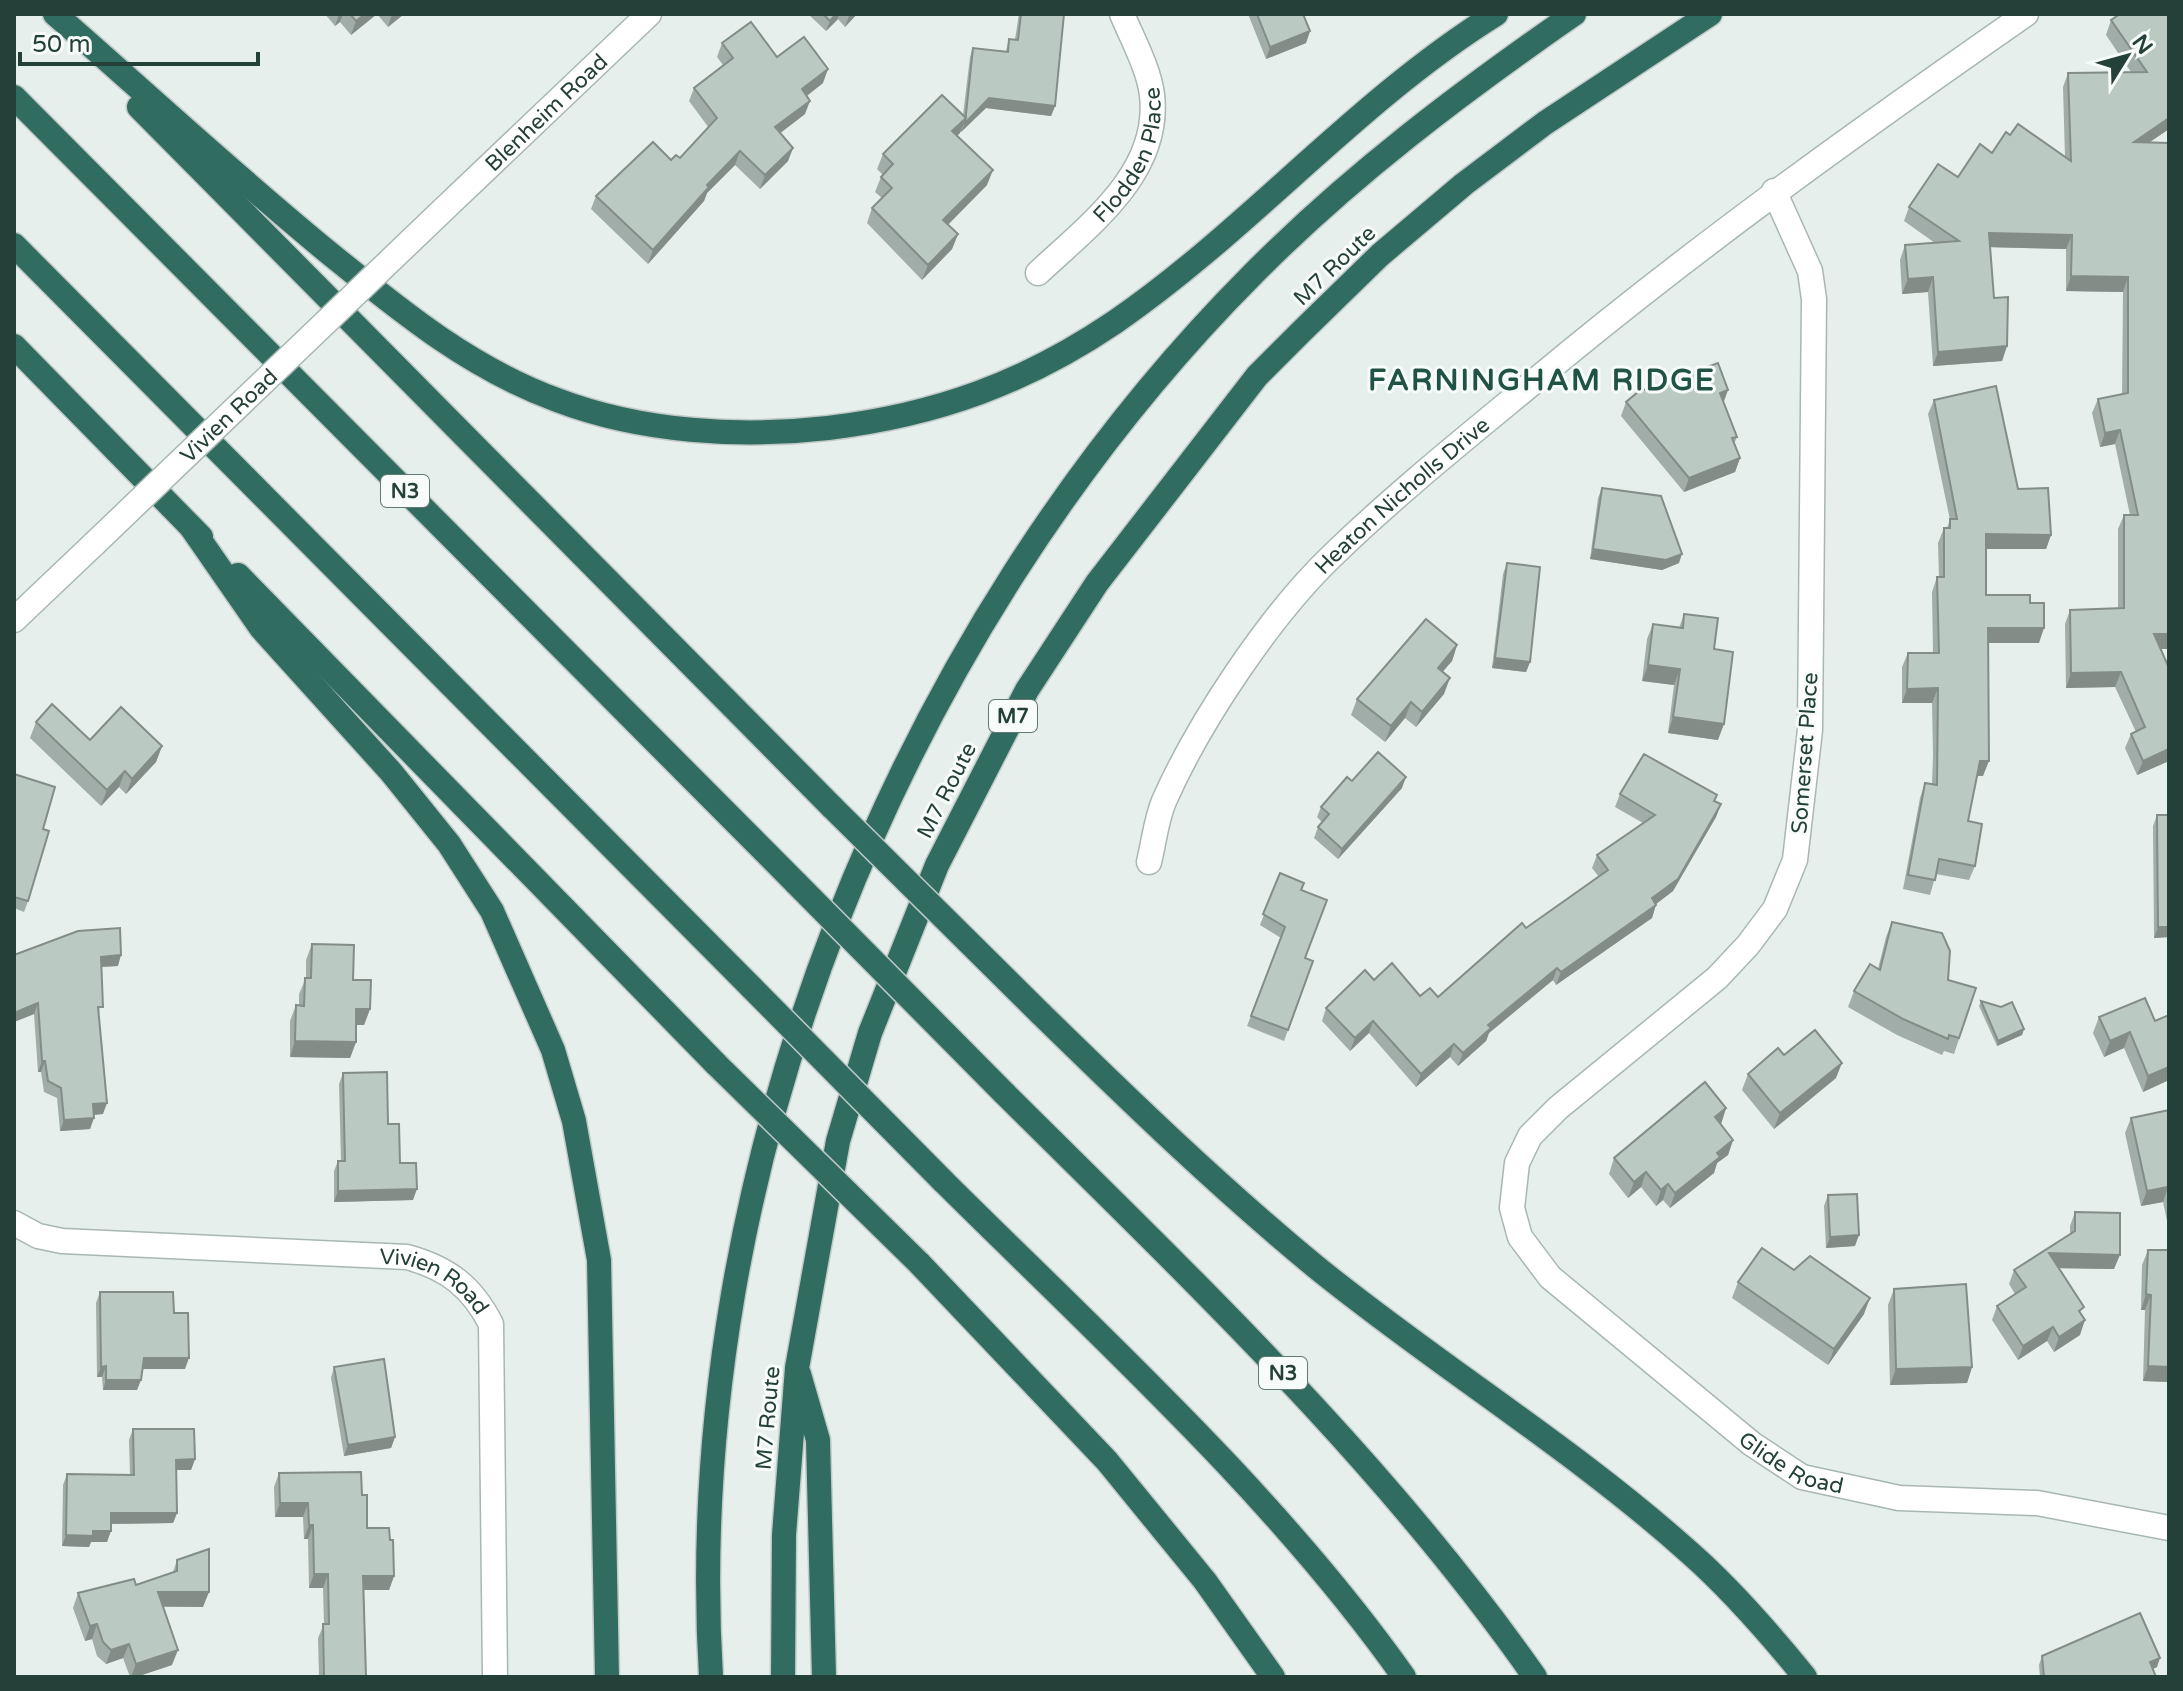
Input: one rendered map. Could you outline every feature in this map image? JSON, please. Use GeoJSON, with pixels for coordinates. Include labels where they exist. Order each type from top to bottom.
{"type":"FeatureCollection","features":[{"type":"Feature","properties":{"kind":"highway"},"geometry":{"type":"LineString","coordinates":[[47,14],[833,808],[1178,1149],[1317,1268],[1584,1467],[1691,1553],[1805,1677]]}},
{"type":"Feature","properties":{"kind":"highway"},"geometry":{"type":"LineString","coordinates":[[55,14],[300,229],[423,329],[480,364],[558,401],[634,420],[719,432],[796,431],[882,422],[969,400],[1063,354],[1117,321],[1184,268],[1395,85],[1496,14]]}},
{"type":"Feature","properties":{"kind":"highway","name":"M7 Route"},"geometry":{"type":"LineString","coordinates":[[711,1677],[711,1519],[717,1406],[754,1180],[805,1008],[894,787],[950,676],[1002,588],[1103,444],[1253,274],[1398,143],[1466,89],[1574,14]]}},
{"type":"Feature","properties":{"kind":"highway","name":"M7 Route"},"geometry":{"type":"LineString","coordinates":[[783,1677],[784,1535],[797,1368],[838,1141],[870,1033],[937,865],[1027,690],[1097,583],[1257,376],[1380,255],[1464,184],[1545,123],[1710,14]]}},
{"type":"Feature","properties":{"kind":"highway","name":"N3"},"geometry":{"type":"LineString","coordinates":[[14,97],[1234,1321],[1369,1464],[1476,1592],[1535,1677]]}},
{"type":"Feature","properties":{"kind":"highway"},"geometry":{"type":"LineString","coordinates":[[14,245],[1154,1390],[1275,1519],[1404,1677]]}},
{"type":"Feature","properties":{"kind":"highway"},"geometry":{"type":"LineString","coordinates":[[14,346],[717,1065],[919,1263],[1107,1461],[1205,1581],[1273,1677]]}},
{"type":"Feature","properties":{"kind":"highway"},"geometry":{"type":"LineString","coordinates":[[191,527],[261,628],[391,772],[449,844],[492,911],[553,1050],[574,1121],[599,1260],[607,1677]]}},
{"type":"Feature","properties":{"kind":"highway"},"geometry":{"type":"LineString","coordinates":[[797,1368],[818,1440],[824,1677]]}},
{"type":"Feature","properties":{"kind":"street","name":"Blenheim Road"},"geometry":{"type":"LineString","coordinates":[[443,210],[649,14]]}},
{"type":"Feature","properties":{"kind":"street","name":"Flodden Place"},"geometry":{"type":"LineString","coordinates":[[1038,273],[1112,203],[1142,162],[1152,129],[1152,93],[1122,14]]}},
{"type":"Feature","properties":{"kind":"street","name":"Heaton Nicholls Drive"},"geometry":{"type":"LineString","coordinates":[[1149,862],[1163,803],[1218,702],[1274,625],[1330,557],[1425,471],[1648,286],[1774,191],[2026,14]]}},
{"type":"Feature","properties":{"kind":"street","name":"Somerset Place"},"geometry":{"type":"LineString","coordinates":[[1512,1208],[1517,1163],[1530,1136],[1558,1108],[1727,967],[1775,909],[1795,860],[1810,730],[1814,299],[1810,271],[1774,191]]}},
{"type":"Feature","properties":{"kind":"street","name":"Vivien Road"},"geometry":{"type":"LineString","coordinates":[[14,620],[443,210]]}},
{"type":"Feature","properties":{"kind":"street","name":"Glide Road"},"geometry":{"type":"LineString","coordinates":[[1512,1208],[1520,1237],[1550,1277],[1752,1444],[1802,1477],[1899,1498],[2037,1503],[2169,1528]]}},
{"type":"Feature","properties":{"kind":"street","name":"Vivien Road"},"geometry":{"type":"LineString","coordinates":[[14,1223],[38,1236],[62,1241],[407,1257],[433,1264],[461,1281],[479,1301],[491,1324],[495,1677]]}},
{"type":"Feature","properties":{"kind":"building"},"geometry":{"type":"Polygon","coordinates":[[[350,14],[365,14],[356,21],[350,14]]]}},
{"type":"Feature","properties":{"kind":"building"},"geometry":{"type":"Polygon","coordinates":[[[823,14],[836,14],[830,21],[823,14]]]}},
{"type":"Feature","properties":{"kind":"building"},"geometry":{"type":"Polygon","coordinates":[[[1021,14],[1064,14],[1055,106],[989,98],[965,123],[973,48],[1008,52],[1009,39],[1018,40],[1021,14]]]}},
{"type":"Feature","properties":{"kind":"building"},"geometry":{"type":"Polygon","coordinates":[[[1257,14],[1303,14],[1310,31],[1270,47],[1257,14]]]}},
{"type":"Feature","properties":{"kind":"building"},"geometry":{"type":"Polygon","coordinates":[[[2120,14],[2169,14],[2169,118],[2134,142],[2169,143],[2169,634],[2154,634],[2169,668],[2169,749],[2143,761],[2131,734],[2145,727],[2121,672],[2071,673],[2070,610],[2124,608],[2124,515],[2138,515],[2120,430],[2105,433],[2098,399],[2128,393],[2128,277],[2071,276],[2072,235],[1989,233],[1994,298],[2008,297],[2007,346],[1938,352],[1933,277],[1908,279],[1905,245],[1959,241],[1909,207],[1938,164],[1958,177],[1980,144],[1992,153],[2006,132],[2010,135],[2018,124],[2071,161],[2068,73],[2147,72],[2111,20],[2120,14]]]}},
{"type":"Feature","properties":{"kind":"building"},"geometry":{"type":"Polygon","coordinates":[[[751,22],[777,57],[804,37],[828,69],[802,89],[810,101],[775,127],[793,148],[765,175],[740,151],[653,250],[596,196],[653,142],[671,160],[676,155],[680,158],[717,118],[694,88],[733,58],[722,43],[751,22]]]}},
{"type":"Feature","properties":{"kind":"building"},"geometry":{"type":"Polygon","coordinates":[[[942,95],[966,118],[952,131],[993,170],[943,220],[958,234],[928,265],[872,208],[892,188],[881,177],[893,164],[883,154],[942,95]]]}},
{"type":"Feature","properties":{"kind":"building"},"geometry":{"type":"Polygon","coordinates":[[[1718,363],[1728,390],[1720,393],[1737,437],[1732,438],[1740,458],[1689,478],[1626,402],[1638,392],[1718,363]]]}},
{"type":"Feature","properties":{"kind":"building"},"geometry":{"type":"Polygon","coordinates":[[[1996,386],[2018,489],[2048,488],[2051,535],[1986,534],[1986,595],[2030,595],[2030,603],[2044,603],[2044,628],[1988,628],[1989,761],[1980,761],[1968,821],[1982,824],[1975,866],[1939,859],[1935,880],[1908,875],[1925,783],[1937,785],[1938,688],[1907,689],[1908,653],[1939,653],[1937,577],[1944,577],[1944,528],[1950,528],[1950,519],[1957,519],[1934,400],[1996,386]]]}},
{"type":"Feature","properties":{"kind":"building"},"geometry":{"type":"Polygon","coordinates":[[[1602,488],[1661,496],[1682,554],[1666,560],[1593,549],[1602,488]]]}},
{"type":"Feature","properties":{"kind":"building"},"geometry":{"type":"Polygon","coordinates":[[[1507,563],[1540,567],[1530,662],[1495,658],[1507,563]]]}},
{"type":"Feature","properties":{"kind":"building"},"geometry":{"type":"Polygon","coordinates":[[[1684,614],[1718,618],[1714,649],[1733,652],[1724,724],[1673,717],[1680,669],[1648,665],[1653,624],[1683,628],[1684,614]]]}},
{"type":"Feature","properties":{"kind":"building"},"geometry":{"type":"Polygon","coordinates":[[[1426,619],[1457,645],[1438,668],[1450,678],[1422,712],[1411,702],[1391,726],[1357,699],[1426,619]]]}},
{"type":"Feature","properties":{"kind":"building"},"geometry":{"type":"Polygon","coordinates":[[[52,704],[90,740],[121,707],[162,746],[132,779],[125,771],[107,790],[36,722],[52,704]]]}},
{"type":"Feature","properties":{"kind":"building"},"geometry":{"type":"Polygon","coordinates":[[[1378,752],[1406,777],[1342,849],[1318,827],[1329,814],[1321,807],[1347,777],[1352,781],[1378,752]]]}},
{"type":"Feature","properties":{"kind":"building"},"geometry":{"type":"Polygon","coordinates":[[[1644,754],[1717,795],[1714,801],[1721,804],[1678,879],[1652,898],[1656,905],[1561,972],[1557,968],[1488,1025],[1491,1028],[1463,1053],[1454,1044],[1421,1074],[1373,1021],[1355,1038],[1326,1008],[1365,970],[1374,980],[1392,963],[1420,996],[1430,988],[1438,997],[1522,923],[1526,928],[1608,870],[1597,855],[1655,815],[1620,794],[1644,754]]]}},
{"type":"Feature","properties":{"kind":"building"},"geometry":{"type":"Polygon","coordinates":[[[14,774],[55,787],[43,829],[49,831],[28,901],[14,897],[14,774]]]}},
{"type":"Feature","properties":{"kind":"building"},"geometry":{"type":"Polygon","coordinates":[[[2157,815],[2169,815],[2169,927],[2158,927],[2157,815]]]}},
{"type":"Feature","properties":{"kind":"building"},"geometry":{"type":"Polygon","coordinates":[[[1280,873],[1304,883],[1301,890],[1327,900],[1305,958],[1313,961],[1288,1030],[1251,1016],[1285,927],[1263,914],[1280,873]]]}},
{"type":"Feature","properties":{"kind":"building"},"geometry":{"type":"Polygon","coordinates":[[[1892,922],[1942,933],[1950,951],[1948,980],[1976,988],[1959,1038],[1949,1035],[1948,1039],[1903,1019],[1854,991],[1870,964],[1880,970],[1892,922]]]}},
{"type":"Feature","properties":{"kind":"building"},"geometry":{"type":"Polygon","coordinates":[[[120,928],[121,955],[101,957],[103,1007],[98,1007],[107,1103],[93,1104],[94,1118],[64,1120],[61,1088],[48,1081],[45,1061],[42,1061],[38,1003],[14,1013],[14,955],[78,931],[120,928]]]}},
{"type":"Feature","properties":{"kind":"building"},"geometry":{"type":"Polygon","coordinates":[[[312,944],[354,945],[353,980],[371,980],[370,1009],[356,1009],[356,1042],[295,1041],[296,1005],[304,1006],[305,978],[311,978],[312,944]]]}},
{"type":"Feature","properties":{"kind":"building"},"geometry":{"type":"Polygon","coordinates":[[[2145,998],[2155,1021],[2169,1015],[2169,1067],[2148,1076],[2130,1032],[2110,1041],[2099,1017],[2145,998]]]}},
{"type":"Feature","properties":{"kind":"building"},"geometry":{"type":"Polygon","coordinates":[[[1981,1001],[2001,1007],[2012,1002],[2024,1029],[1998,1041],[1981,1001]]]}},
{"type":"Feature","properties":{"kind":"building"},"geometry":{"type":"Polygon","coordinates":[[[1815,1030],[1842,1063],[1780,1113],[1748,1074],[1778,1048],[1784,1055],[1815,1030]]]}},
{"type":"Feature","properties":{"kind":"building"},"geometry":{"type":"Polygon","coordinates":[[[387,1072],[388,1124],[399,1124],[400,1163],[416,1163],[417,1189],[338,1191],[338,1161],[345,1161],[343,1073],[387,1072]]]}},
{"type":"Feature","properties":{"kind":"building"},"geometry":{"type":"Polygon","coordinates":[[[1705,1082],[1726,1108],[1715,1117],[1733,1140],[1717,1153],[1720,1157],[1675,1193],[1668,1184],[1661,1190],[1646,1172],[1634,1182],[1614,1158],[1705,1082]]]}},
{"type":"Feature","properties":{"kind":"building"},"geometry":{"type":"Polygon","coordinates":[[[2169,1110],[2169,1190],[2168,1187],[2147,1191],[2131,1118],[2169,1110]]]}},
{"type":"Feature","properties":{"kind":"building"},"geometry":{"type":"Polygon","coordinates":[[[1857,1194],[1859,1235],[1830,1237],[1828,1195],[1857,1194]]]}},
{"type":"Feature","properties":{"kind":"building"},"geometry":{"type":"Polygon","coordinates":[[[2075,1212],[2120,1213],[2120,1255],[2049,1253],[2084,1307],[2079,1311],[2085,1320],[2059,1337],[2053,1327],[2023,1346],[1997,1306],[2026,1287],[2014,1270],[2075,1231],[2075,1212]]]}},
{"type":"Feature","properties":{"kind":"building"},"geometry":{"type":"Polygon","coordinates":[[[1762,1248],[1794,1270],[1810,1256],[1870,1298],[1834,1349],[1738,1282],[1762,1248]]]}},
{"type":"Feature","properties":{"kind":"building"},"geometry":{"type":"Polygon","coordinates":[[[2148,1250],[2169,1250],[2169,1367],[2148,1366],[2151,1295],[2146,1294],[2148,1250]]]}},
{"type":"Feature","properties":{"kind":"building"},"geometry":{"type":"Polygon","coordinates":[[[1966,1284],[1972,1367],[1896,1369],[1894,1289],[1966,1284]]]}},
{"type":"Feature","properties":{"kind":"building"},"geometry":{"type":"Polygon","coordinates":[[[100,1292],[173,1292],[174,1313],[188,1313],[189,1358],[144,1358],[141,1380],[106,1380],[106,1366],[101,1367],[100,1292]]]}},
{"type":"Feature","properties":{"kind":"building"},"geometry":{"type":"Polygon","coordinates":[[[384,1359],[395,1437],[348,1445],[334,1367],[384,1359]]]}},
{"type":"Feature","properties":{"kind":"building"},"geometry":{"type":"Polygon","coordinates":[[[133,1429],[194,1429],[195,1459],[176,1460],[177,1513],[111,1513],[111,1531],[93,1531],[93,1536],[66,1535],[67,1474],[134,1475],[133,1429]]]}},
{"type":"Feature","properties":{"kind":"building"},"geometry":{"type":"Polygon","coordinates":[[[361,1472],[362,1495],[367,1495],[367,1528],[389,1528],[390,1540],[393,1540],[394,1576],[363,1576],[366,1677],[324,1677],[323,1624],[329,1624],[328,1574],[314,1574],[313,1525],[309,1525],[308,1503],[280,1503],[279,1473],[361,1472]]]}},
{"type":"Feature","properties":{"kind":"building"},"geometry":{"type":"Polygon","coordinates":[[[209,1549],[209,1592],[158,1592],[178,1650],[136,1664],[129,1644],[111,1650],[103,1642],[97,1624],[90,1626],[78,1593],[134,1579],[136,1585],[177,1571],[177,1560],[209,1549]]]}},
{"type":"Feature","properties":{"kind":"building"},"geometry":{"type":"Polygon","coordinates":[[[2140,1613],[2160,1658],[2150,1662],[2156,1677],[2044,1677],[2042,1656],[2140,1613]]]}},
{"type":"Feature","properties":{"kind":"district","name":"FARNINGHAM RIDGE"},"geometry":{"type":"Point","coordinates":[1542,380]}}]}
